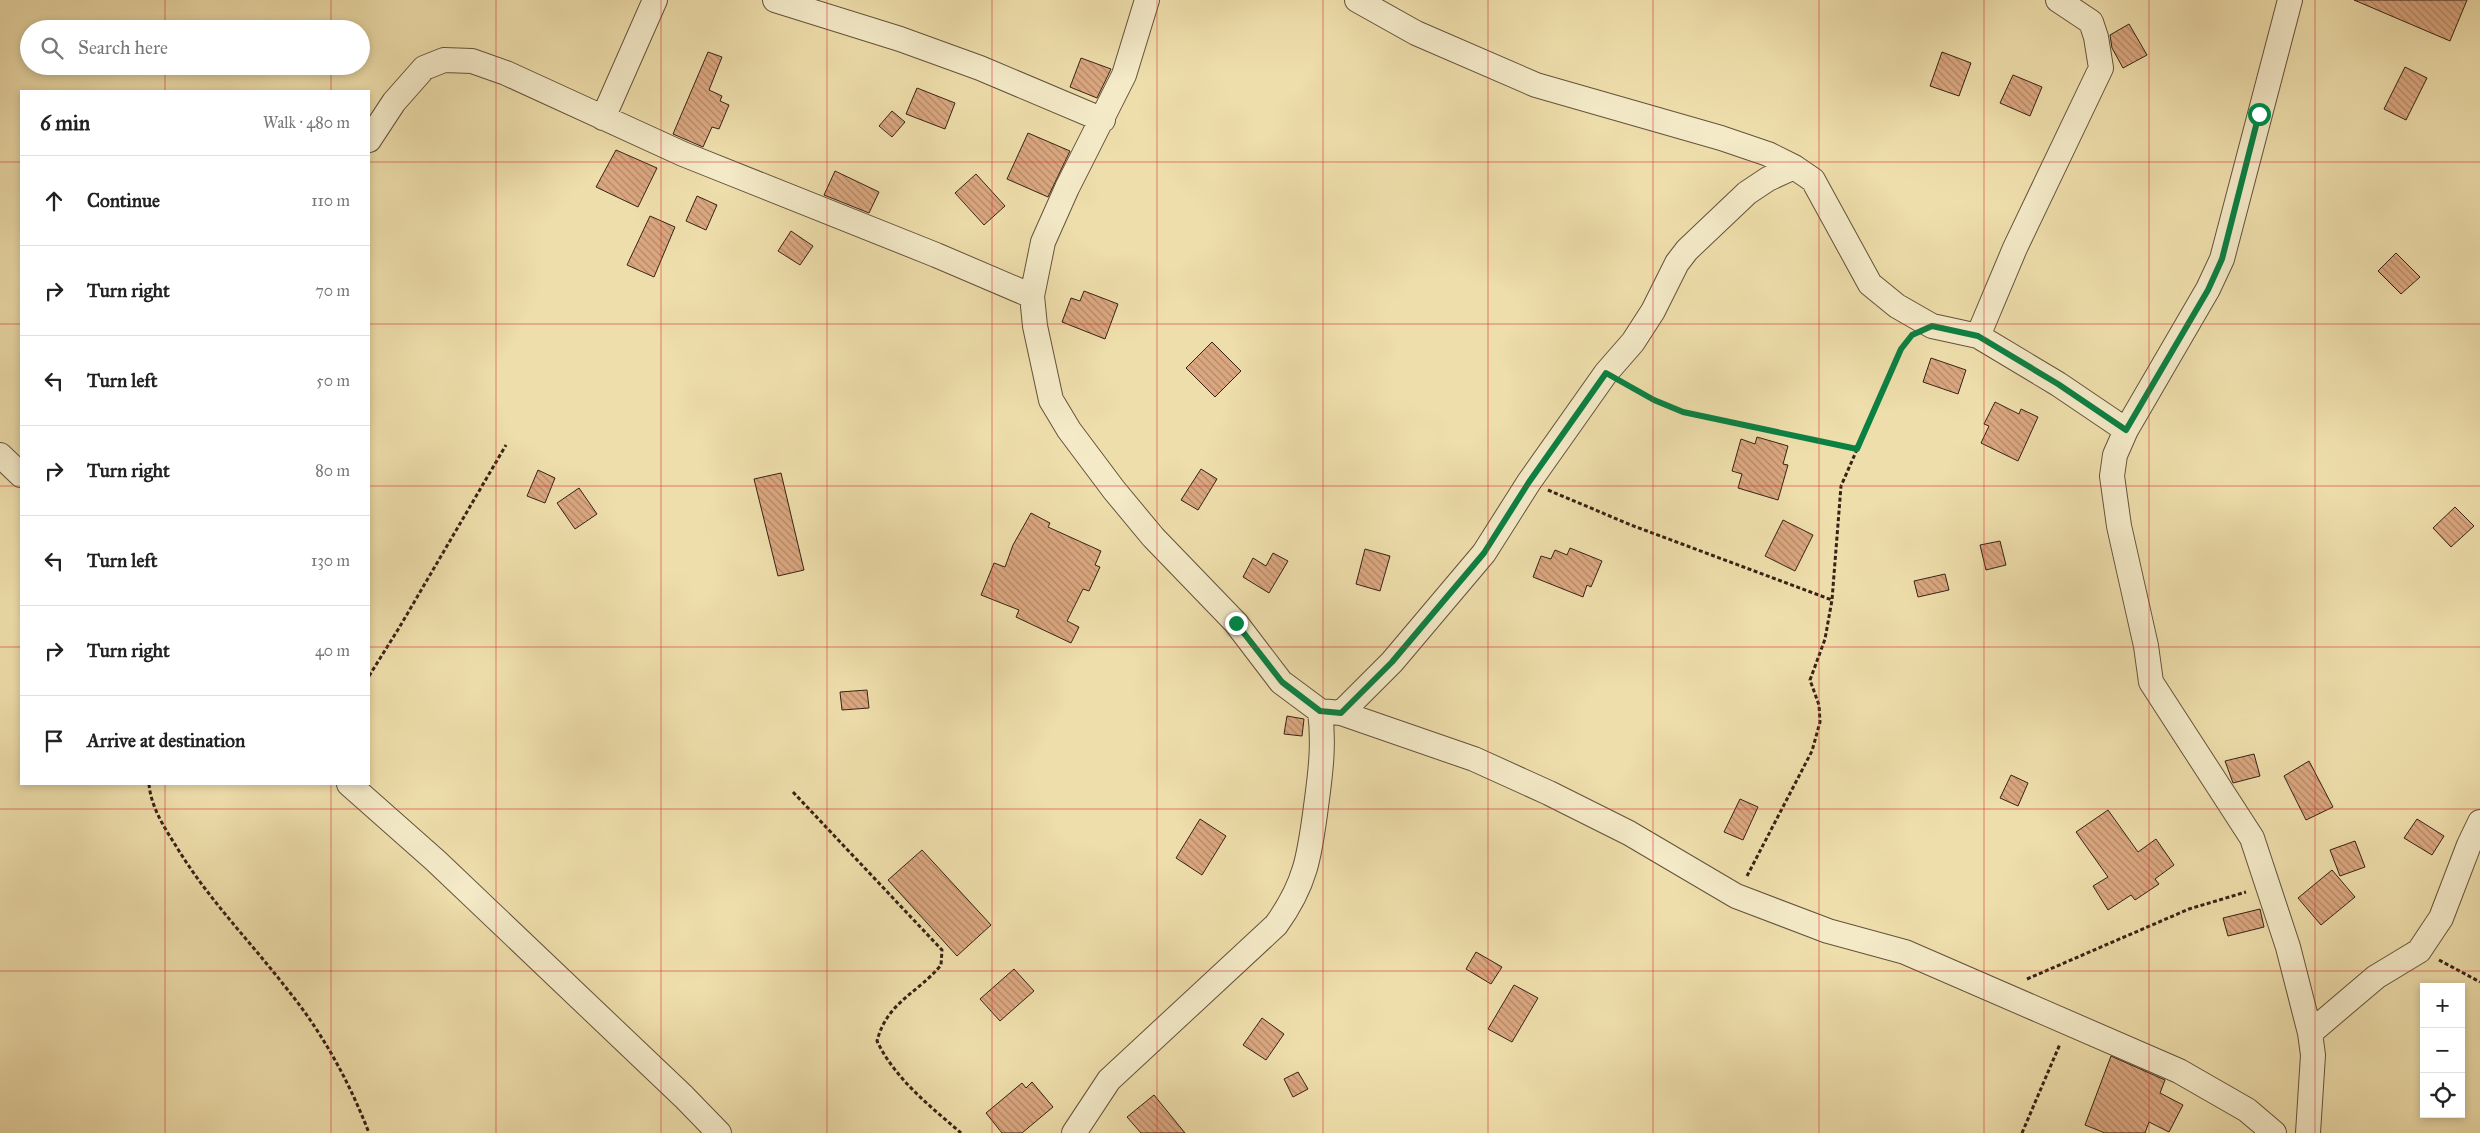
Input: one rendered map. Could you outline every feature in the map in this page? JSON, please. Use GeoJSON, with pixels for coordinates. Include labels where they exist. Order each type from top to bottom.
{"type":"FeatureCollection","features":[{"type":"Feature","properties":{"kind":"street"},"geometry":{"type":"LineString","coordinates":[[603,118],[655,0]]}},
{"type":"Feature","properties":{"kind":"street"},"geometry":{"type":"LineString","coordinates":[[775,0],[909,42],[980,68],[1103,120]]}},
{"type":"Feature","properties":{"kind":"street"},"geometry":{"type":"LineString","coordinates":[[1147,0],[1124,75],[1103,120],[1067,188],[1043,242],[1032,296],[1035,326],[1051,400],[1069,430],[1114,490],[1148,530],[1236,623],[1282,682],[1331,712],[1474,759],[1549,793],[1629,833],[1736,896],[1828,931],[1904,952],[2179,1071],[2247,1110],[2274,1133]]}},
{"type":"Feature","properties":{"kind":"street"},"geometry":{"type":"LineString","coordinates":[[1357,0],[1416,33],[1536,86],[1721,138],[1768,154],[1794,167],[1813,180],[1870,284],[1897,306],[1932,326],[1978,336],[2058,384],[2126,430]]}},
{"type":"Feature","properties":{"kind":"street"},"geometry":{"type":"LineString","coordinates":[[1978,336],[2015,248],[2101,68],[2096,37],[2091,22],[2058,0]]}},
{"type":"Feature","properties":{"kind":"street"},"geometry":{"type":"LineString","coordinates":[[2290,0],[2222,259],[2208,290],[2126,430],[2115,455],[2112,476],[2119,526],[2146,646],[2151,682],[2252,838],[2288,946],[2310,1033],[2312,1055],[2308,1133]]}},
{"type":"Feature","properties":{"kind":"street"},"geometry":{"type":"LineString","coordinates":[[370,138],[394,102],[424,68],[444,60],[472,61],[506,73],[683,154],[936,254],[1032,296]]}},
{"type":"Feature","properties":{"kind":"street"},"geometry":{"type":"LineString","coordinates":[[1074,1133],[1109,1080],[1276,925],[1291,904],[1308,861],[1322,765],[1324,736],[1331,712],[1392,662],[1484,553],[1529,482],[1606,373],[1633,342],[1654,311],[1677,263],[1687,250],[1724,212],[1747,193],[1768,179],[1794,167]]}},
{"type":"Feature","properties":{"kind":"street"},"geometry":{"type":"LineString","coordinates":[[0,455],[20,474]]}},
{"type":"Feature","properties":{"kind":"street"},"geometry":{"type":"LineString","coordinates":[[350,785],[436,861],[719,1133]]}},
{"type":"Feature","properties":{"kind":"street"},"geometry":{"type":"LineString","coordinates":[[2310,1033],[2376,977],[2419,951],[2441,918],[2468,845],[2480,822]]}},
{"type":"Feature","properties":{"kind":"path"},"geometry":{"type":"LineString","coordinates":[[1736,896],[1762,849],[1818,736],[1820,722],[1819,705],[1810,680],[1824,640],[1832,600],[1841,486],[1901,349],[1912,335],[1932,326]]}},
{"type":"Feature","properties":{"kind":"path"},"geometry":{"type":"LineString","coordinates":[[1606,373],[1654,400],[1683,412],[1857,449]]}},
{"type":"Feature","properties":{"kind":"path"},"geometry":{"type":"LineString","coordinates":[[370,674],[506,445]]}},
{"type":"Feature","properties":{"kind":"path"},"geometry":{"type":"LineString","coordinates":[[1529,482],[1631,525],[1832,600]]}},
{"type":"Feature","properties":{"kind":"path"},"geometry":{"type":"LineString","coordinates":[[149,785],[155,807],[164,826],[197,881],[286,988],[329,1048],[360,1110],[369,1133]]}},
{"type":"Feature","properties":{"kind":"path"},"geometry":{"type":"LineString","coordinates":[[793,792],[942,950],[941,965],[888,1013],[881,1024],[876,1041],[894,1070],[928,1105],[961,1133]]}},
{"type":"Feature","properties":{"kind":"path"},"geometry":{"type":"LineString","coordinates":[[1994,991],[2047,972],[2189,909],[2268,886]]}},
{"type":"Feature","properties":{"kind":"path"},"geometry":{"type":"LineString","coordinates":[[2419,951],[2457,967],[2480,982]]}},
{"type":"Feature","properties":{"kind":"path"},"geometry":{"type":"LineString","coordinates":[[2022,1133],[2069,1024]]}},
{"type":"Feature","properties":{"kind":"building"},"geometry":{"type":"Polygon","coordinates":[[[2354,0],[2467,0],[2450,41],[2354,0]]]}},
{"type":"Feature","properties":{"kind":"building"},"geometry":{"type":"Polygon","coordinates":[[[2129,24],[2147,55],[2123,68],[2112,48],[2110,35],[2129,24]]]}},
{"type":"Feature","properties":{"kind":"building"},"geometry":{"type":"Polygon","coordinates":[[[708,52],[722,57],[709,90],[722,96],[720,101],[729,105],[719,129],[712,127],[703,147],[673,134],[708,52]]]}},
{"type":"Feature","properties":{"kind":"building"},"geometry":{"type":"Polygon","coordinates":[[[1942,52],[1971,63],[1959,96],[1930,86],[1942,52]]]}},
{"type":"Feature","properties":{"kind":"building"},"geometry":{"type":"Polygon","coordinates":[[[1081,58],[1111,69],[1097,98],[1070,87],[1081,58]]]}},
{"type":"Feature","properties":{"kind":"building"},"geometry":{"type":"Polygon","coordinates":[[[2405,67],[2427,78],[2406,120],[2384,109],[2405,67]]]}},
{"type":"Feature","properties":{"kind":"building"},"geometry":{"type":"Polygon","coordinates":[[[2013,75],[2042,87],[2030,116],[2000,103],[2013,75]]]}},
{"type":"Feature","properties":{"kind":"building"},"geometry":{"type":"Polygon","coordinates":[[[917,88],[955,103],[945,129],[906,114],[917,88]]]}},
{"type":"Feature","properties":{"kind":"building"},"geometry":{"type":"Polygon","coordinates":[[[892,111],[905,122],[892,137],[879,126],[892,111]]]}},
{"type":"Feature","properties":{"kind":"building"},"geometry":{"type":"Polygon","coordinates":[[[1028,133],[1070,151],[1048,197],[1007,179],[1028,133]]]}},
{"type":"Feature","properties":{"kind":"building"},"geometry":{"type":"Polygon","coordinates":[[[616,150],[657,168],[638,207],[596,187],[616,150]]]}},
{"type":"Feature","properties":{"kind":"building"},"geometry":{"type":"Polygon","coordinates":[[[835,171],[879,192],[869,213],[824,195],[835,171]]]}},
{"type":"Feature","properties":{"kind":"building"},"geometry":{"type":"Polygon","coordinates":[[[976,174],[1005,206],[984,225],[955,193],[976,174]]]}},
{"type":"Feature","properties":{"kind":"building"},"geometry":{"type":"Polygon","coordinates":[[[697,196],[717,205],[706,230],[686,221],[697,196]]]}},
{"type":"Feature","properties":{"kind":"building"},"geometry":{"type":"Polygon","coordinates":[[[650,216],[675,227],[654,277],[627,265],[650,216]]]}},
{"type":"Feature","properties":{"kind":"building"},"geometry":{"type":"Polygon","coordinates":[[[791,231],[813,246],[800,265],[778,251],[791,231]]]}},
{"type":"Feature","properties":{"kind":"building"},"geometry":{"type":"Polygon","coordinates":[[[2396,253],[2420,277],[2401,294],[2378,271],[2396,253]]]}},
{"type":"Feature","properties":{"kind":"building"},"geometry":{"type":"Polygon","coordinates":[[[1084,291],[1118,304],[1105,339],[1062,322],[1071,298],[1080,301],[1084,291]]]}},
{"type":"Feature","properties":{"kind":"building"},"geometry":{"type":"Polygon","coordinates":[[[1212,342],[1241,371],[1215,397],[1186,368],[1212,342]]]}},
{"type":"Feature","properties":{"kind":"building"},"geometry":{"type":"Polygon","coordinates":[[[1931,358],[1966,370],[1958,394],[1923,382],[1931,358]]]}},
{"type":"Feature","properties":{"kind":"building"},"geometry":{"type":"Polygon","coordinates":[[[1995,402],[2019,414],[2021,409],[2038,417],[2018,461],[1981,443],[1989,426],[1984,424],[1995,402]]]}},
{"type":"Feature","properties":{"kind":"building"},"geometry":{"type":"Polygon","coordinates":[[[1757,437],[1788,446],[1783,464],[1788,465],[1778,500],[1738,488],[1742,474],[1732,471],[1741,439],[1755,444],[1757,437]]]}},
{"type":"Feature","properties":{"kind":"building"},"geometry":{"type":"Polygon","coordinates":[[[1201,469],[1217,479],[1198,510],[1181,500],[1201,469]]]}},
{"type":"Feature","properties":{"kind":"building"},"geometry":{"type":"Polygon","coordinates":[[[538,470],[555,478],[545,503],[527,496],[538,470]]]}},
{"type":"Feature","properties":{"kind":"building"},"geometry":{"type":"Polygon","coordinates":[[[781,473],[804,570],[778,576],[754,479],[781,473]]]}},
{"type":"Feature","properties":{"kind":"building"},"geometry":{"type":"Polygon","coordinates":[[[579,488],[597,514],[575,529],[557,503],[579,488]]]}},
{"type":"Feature","properties":{"kind":"building"},"geometry":{"type":"Polygon","coordinates":[[[2455,507],[2474,526],[2451,547],[2433,528],[2455,507]]]}},
{"type":"Feature","properties":{"kind":"building"},"geometry":{"type":"Polygon","coordinates":[[[1031,513],[1050,523],[1048,527],[1101,551],[1095,565],[1100,567],[1089,591],[1083,589],[1067,621],[1079,627],[1071,643],[1016,617],[1019,610],[981,595],[994,563],[1005,567],[1013,545],[1031,513]]]}},
{"type":"Feature","properties":{"kind":"building"},"geometry":{"type":"Polygon","coordinates":[[[1783,520],[1813,535],[1795,571],[1765,556],[1783,520]]]}},
{"type":"Feature","properties":{"kind":"building"},"geometry":{"type":"Polygon","coordinates":[[[2000,541],[2006,565],[1986,570],[1980,545],[2000,541]]]}},
{"type":"Feature","properties":{"kind":"building"},"geometry":{"type":"Polygon","coordinates":[[[1570,548],[1602,561],[1591,587],[1587,585],[1583,597],[1533,577],[1541,556],[1551,559],[1555,550],[1567,555],[1570,548]]]}},
{"type":"Feature","properties":{"kind":"building"},"geometry":{"type":"Polygon","coordinates":[[[1365,549],[1390,556],[1380,591],[1356,584],[1365,549]]]}},
{"type":"Feature","properties":{"kind":"building"},"geometry":{"type":"Polygon","coordinates":[[[1273,553],[1288,561],[1269,593],[1243,577],[1253,558],[1266,566],[1273,553]]]}},
{"type":"Feature","properties":{"kind":"building"},"geometry":{"type":"Polygon","coordinates":[[[1945,574],[1949,590],[1918,597],[1914,581],[1945,574]]]}},
{"type":"Feature","properties":{"kind":"building"},"geometry":{"type":"Polygon","coordinates":[[[867,690],[869,708],[842,710],[840,692],[867,690]]]}},
{"type":"Feature","properties":{"kind":"building"},"geometry":{"type":"Polygon","coordinates":[[[1287,716],[1304,719],[1302,736],[1284,734],[1287,716]]]}},
{"type":"Feature","properties":{"kind":"building"},"geometry":{"type":"Polygon","coordinates":[[[2254,754],[2260,776],[2233,783],[2225,761],[2254,754]]]}},
{"type":"Feature","properties":{"kind":"building"},"geometry":{"type":"Polygon","coordinates":[[[2309,761],[2333,807],[2306,820],[2284,776],[2309,761]]]}},
{"type":"Feature","properties":{"kind":"building"},"geometry":{"type":"Polygon","coordinates":[[[2011,775],[2028,783],[2018,806],[2000,798],[2011,775]]]}},
{"type":"Feature","properties":{"kind":"building"},"geometry":{"type":"Polygon","coordinates":[[[1740,799],[1758,807],[1743,840],[1724,832],[1740,799]]]}},
{"type":"Feature","properties":{"kind":"building"},"geometry":{"type":"Polygon","coordinates":[[[2108,810],[2138,852],[2156,839],[2174,865],[2155,879],[2159,884],[2135,900],[2131,895],[2108,910],[2093,886],[2108,877],[2076,832],[2108,810]]]}},
{"type":"Feature","properties":{"kind":"building"},"geometry":{"type":"Polygon","coordinates":[[[1200,819],[1226,836],[1202,875],[1176,858],[1200,819]]]}},
{"type":"Feature","properties":{"kind":"building"},"geometry":{"type":"Polygon","coordinates":[[[2417,819],[2444,836],[2432,855],[2404,838],[2417,819]]]}},
{"type":"Feature","properties":{"kind":"building"},"geometry":{"type":"Polygon","coordinates":[[[2355,841],[2365,867],[2340,876],[2330,850],[2355,841]]]}},
{"type":"Feature","properties":{"kind":"building"},"geometry":{"type":"Polygon","coordinates":[[[922,850],[991,925],[957,956],[888,880],[922,850]]]}},
{"type":"Feature","properties":{"kind":"building"},"geometry":{"type":"Polygon","coordinates":[[[2332,870],[2355,897],[2321,925],[2298,898],[2332,870]]]}},
{"type":"Feature","properties":{"kind":"building"},"geometry":{"type":"Polygon","coordinates":[[[2260,909],[2264,927],[2228,936],[2223,918],[2260,909]]]}},
{"type":"Feature","properties":{"kind":"building"},"geometry":{"type":"Polygon","coordinates":[[[1476,952],[1502,967],[1491,984],[1466,969],[1476,952]]]}},
{"type":"Feature","properties":{"kind":"building"},"geometry":{"type":"Polygon","coordinates":[[[1014,969],[1034,991],[1000,1021],[980,999],[1014,969]]]}},
{"type":"Feature","properties":{"kind":"building"},"geometry":{"type":"Polygon","coordinates":[[[1514,985],[1538,998],[1512,1042],[1488,1029],[1514,985]]]}},
{"type":"Feature","properties":{"kind":"building"},"geometry":{"type":"Polygon","coordinates":[[[1262,1018],[1284,1034],[1266,1060],[1243,1045],[1262,1018]]]}},
{"type":"Feature","properties":{"kind":"building"},"geometry":{"type":"Polygon","coordinates":[[[2111,1056],[2165,1080],[2160,1093],[2183,1105],[2169,1132],[2149,1122],[2145,1133],[2105,1133],[2085,1125],[2111,1056]]]}},
{"type":"Feature","properties":{"kind":"building"},"geometry":{"type":"Polygon","coordinates":[[[1298,1072],[1308,1089],[1293,1097],[1284,1079],[1298,1072]]]}},
{"type":"Feature","properties":{"kind":"building"},"geometry":{"type":"Polygon","coordinates":[[[1032,1082],[1053,1107],[1022,1133],[1002,1133],[986,1113],[1022,1083],[1026,1088],[1032,1082]]]}},
{"type":"Feature","properties":{"kind":"building"},"geometry":{"type":"Polygon","coordinates":[[[1154,1095],[1185,1133],[1141,1133],[1127,1117],[1154,1095]]]}},
{"type":"Feature","properties":{"kind":"route"},"geometry":{"type":"LineString","coordinates":[[1236,623],[1282,682],[1320,711],[1341,713],[1392,662],[1484,553],[1529,482],[1606,373],[1654,400],[1683,412],[1708,419],[1781,432],[1857,449],[1901,349],[1912,335],[1932,326],[1978,336],[2058,384],[2126,430],[2208,290],[2222,259],[2234,219],[2259,114]]}}]}
